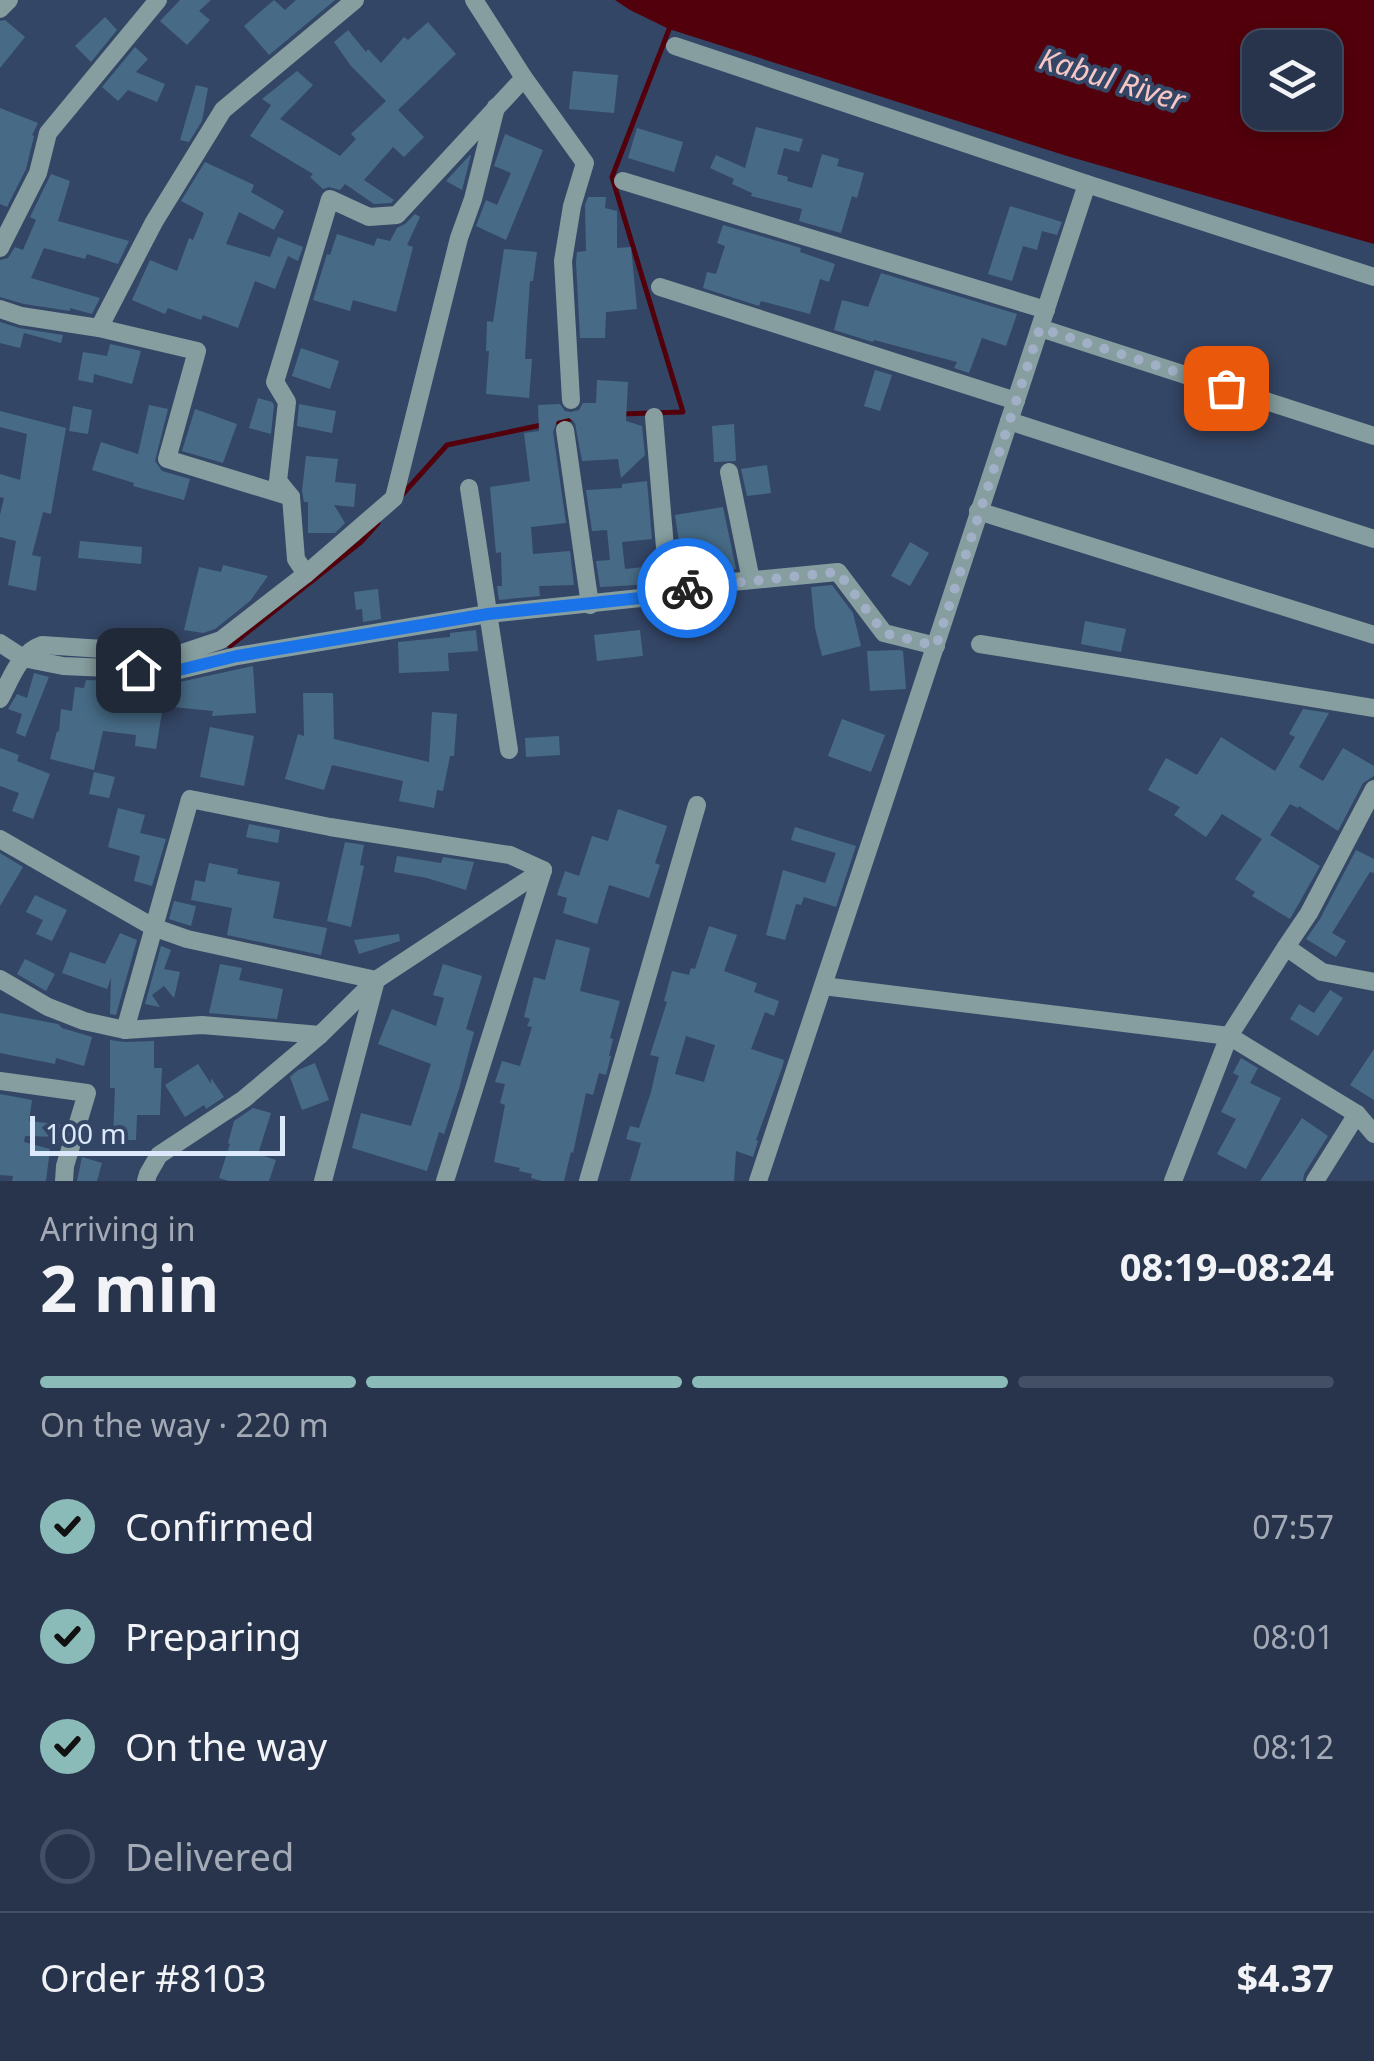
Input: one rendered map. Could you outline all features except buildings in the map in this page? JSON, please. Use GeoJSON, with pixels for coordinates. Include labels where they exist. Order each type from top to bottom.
{"type":"FeatureCollection","features":[{"type":"Feature","properties":{"kind":"street"},"geometry":{"type":"LineString","coordinates":[[0,9],[8,0]]}},
{"type":"Feature","properties":{"kind":"street"},"geometry":{"type":"LineString","coordinates":[[0,248],[38,173],[48,133],[158,0]]}},
{"type":"Feature","properties":{"kind":"street"},"geometry":{"type":"LineString","coordinates":[[99,328],[154,222],[222,110],[354,0]]}},
{"type":"Feature","properties":{"kind":"street"},"geometry":{"type":"LineString","coordinates":[[474,0],[585,163],[572,206],[563,261],[571,400]]}},
{"type":"Feature","properties":{"kind":"street"},"geometry":{"type":"LineString","coordinates":[[675,46],[1374,277]]}},
{"type":"Feature","properties":{"kind":"street"},"geometry":{"type":"LineString","coordinates":[[306,574],[296,559],[290,497],[278,481],[287,402],[275,382],[330,199],[368,217],[397,215],[524,78]]}},
{"type":"Feature","properties":{"kind":"street"},"geometry":{"type":"LineString","coordinates":[[0,699],[23,658],[42,645],[178,654],[221,640],[394,498],[496,107]]}},
{"type":"Feature","properties":{"kind":"street"},"geometry":{"type":"LineString","coordinates":[[622,181],[1043,319],[1374,436]]}},
{"type":"Feature","properties":{"kind":"street"},"geometry":{"type":"LineString","coordinates":[[758,1181],[1088,184]]}},
{"type":"Feature","properties":{"kind":"street"},"geometry":{"type":"LineString","coordinates":[[660,287],[1016,401]]}},
{"type":"Feature","properties":{"kind":"street"},"geometry":{"type":"LineString","coordinates":[[0,309],[197,352],[167,459],[290,497]]}},
{"type":"Feature","properties":{"kind":"street"},"geometry":{"type":"LineString","coordinates":[[654,417],[669,595]]}},
{"type":"Feature","properties":{"kind":"street"},"geometry":{"type":"LineString","coordinates":[[1009,421],[1374,538]]}},
{"type":"Feature","properties":{"kind":"street"},"geometry":{"type":"LineString","coordinates":[[565,430],[590,605]]}},
{"type":"Feature","properties":{"kind":"street"},"geometry":{"type":"LineString","coordinates":[[729,472],[752,580]]}},
{"type":"Feature","properties":{"kind":"street"},"geometry":{"type":"LineString","coordinates":[[469,488],[509,750]]}},
{"type":"Feature","properties":{"kind":"street"},"geometry":{"type":"LineString","coordinates":[[978,511],[1374,635]]}},
{"type":"Feature","properties":{"kind":"street"},"geometry":{"type":"LineString","coordinates":[[0,643],[23,658],[63,666],[175,671],[237,656],[488,614],[669,595],[691,586],[838,572],[884,633],[936,646]]}},
{"type":"Feature","properties":{"kind":"street"},"geometry":{"type":"LineString","coordinates":[[980,644],[1374,708]]}},
{"type":"Feature","properties":{"kind":"street"},"geometry":{"type":"LineString","coordinates":[[1172,1181],[1228,1036],[1309,913],[1374,789]]}},
{"type":"Feature","properties":{"kind":"street"},"geometry":{"type":"LineString","coordinates":[[125,1030],[190,799],[330,828],[510,854],[543,870]]}},
{"type":"Feature","properties":{"kind":"street"},"geometry":{"type":"LineString","coordinates":[[588,1181],[697,805]]}},
{"type":"Feature","properties":{"kind":"street"},"geometry":{"type":"LineString","coordinates":[[0,838],[153,927],[187,939],[376,980]]}},
{"type":"Feature","properties":{"kind":"street"},"geometry":{"type":"LineString","coordinates":[[146,1181],[159,1155],[244,1098],[320,1036],[376,980],[543,870]]}},
{"type":"Feature","properties":{"kind":"street"},"geometry":{"type":"LineString","coordinates":[[446,1181],[543,870]]}},
{"type":"Feature","properties":{"kind":"street"},"geometry":{"type":"LineString","coordinates":[[1286,947],[1322,972],[1374,982]]}},
{"type":"Feature","properties":{"kind":"street"},"geometry":{"type":"LineString","coordinates":[[0,980],[48,1007],[84,1021],[125,1030],[202,1025],[320,1036]]}},
{"type":"Feature","properties":{"kind":"street"},"geometry":{"type":"LineString","coordinates":[[323,1181],[376,980]]}},
{"type":"Feature","properties":{"kind":"street"},"geometry":{"type":"LineString","coordinates":[[823,986],[1228,1036],[1357,1114],[1374,1134]]}},
{"type":"Feature","properties":{"kind":"street"},"geometry":{"type":"LineString","coordinates":[[0,1080],[87,1093],[64,1181]]}},
{"type":"Feature","properties":{"kind":"street"},"geometry":{"type":"LineString","coordinates":[[1315,1181],[1357,1114]]}},
{"type":"Feature","properties":{"kind":"water","name":"Kabul River"},"geometry":{"type":"Polygon","coordinates":[[[615,0],[1374,0],[1374,244],[1067,156],[669,29],[615,0]]]}},
{"type":"Feature","properties":{"kind":"waterway"},"geometry":{"type":"LineString","coordinates":[[620,414],[683,412],[612,177],[670,27]]}},
{"type":"Feature","properties":{"kind":"waterway"},"geometry":{"type":"LineString","coordinates":[[401,496],[447,445],[575,418]]}},
{"type":"Feature","properties":{"kind":"waterway"},"geometry":{"type":"LineString","coordinates":[[230,646],[361,542],[378,523]]}},
{"type":"Feature","properties":{"kind":"way so far"},"geometry":{"type":"LineString","coordinates":[[687,588],[838,572],[884,633],[936,646],[1040,328],[1226,388]]}},
{"type":"Feature","properties":{"kind":"route"},"geometry":{"type":"LineString","coordinates":[[138,670],[175,671],[237,656],[488,614],[669,595],[687,588]]}}]}
